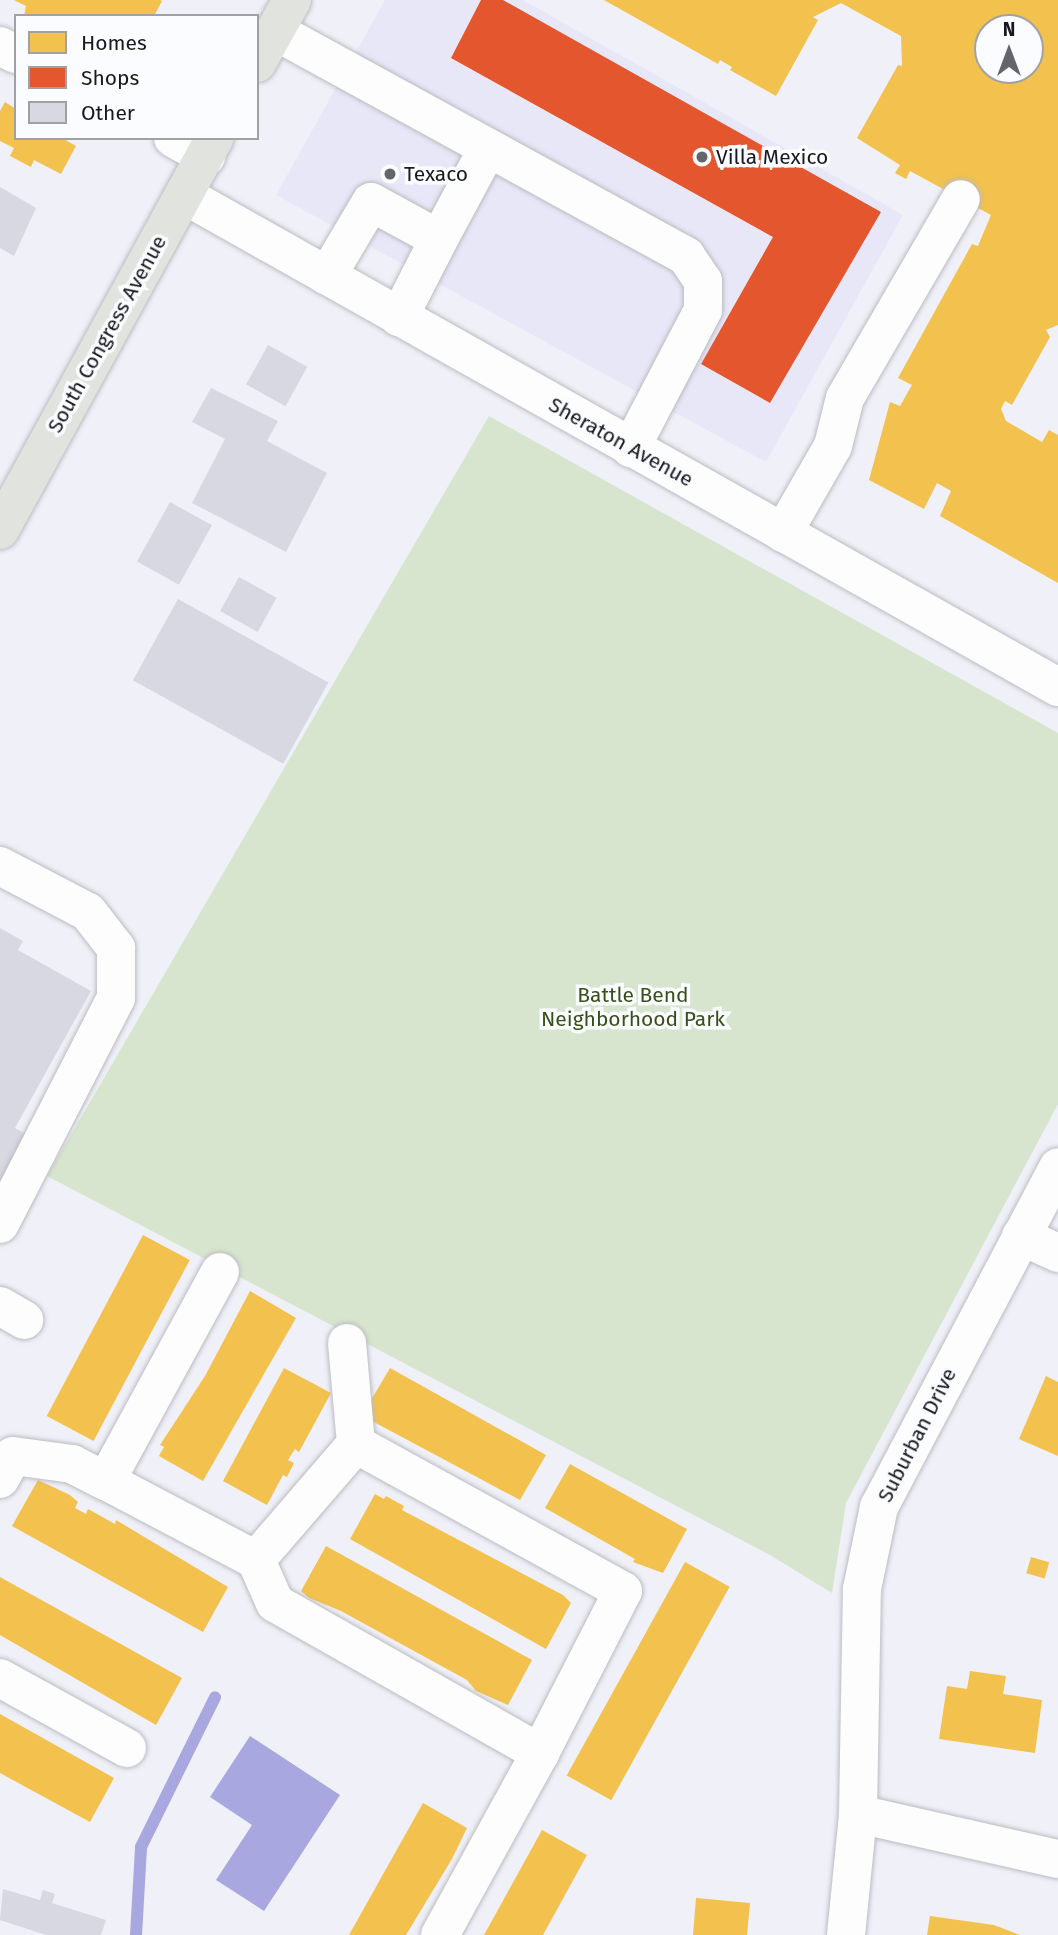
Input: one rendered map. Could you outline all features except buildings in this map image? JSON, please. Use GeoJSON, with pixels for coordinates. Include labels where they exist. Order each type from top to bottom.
{"type":"FeatureCollection","features":[{"type":"Feature","properties":{"kind":"main road","name":"South Congress Avenue"},"geometry":{"type":"LineString","coordinates":[[0,530],[184,195],[198,144]]}},
{"type":"Feature","properties":{"kind":"street"},"geometry":{"type":"LineString","coordinates":[[275,31],[686,256],[703,281],[703,310],[631,448]]}},
{"type":"Feature","properties":{"kind":"street"},"geometry":{"type":"LineString","coordinates":[[399,317],[488,148]]}},
{"type":"Feature","properties":{"kind":"street","name":"Sheraton Avenue"},"geometry":{"type":"LineString","coordinates":[[184,195],[1058,687]]}},
{"type":"Feature","properties":{"kind":"street"},"geometry":{"type":"LineString","coordinates":[[783,533],[832,446],[845,398],[961,199]]}},
{"type":"Feature","properties":{"kind":"street"},"geometry":{"type":"LineString","coordinates":[[327,276],[371,202],[439,239]]}},
{"type":"Feature","properties":{"kind":"street"},"geometry":{"type":"LineString","coordinates":[[0,866],[88,912],[116,948],[116,998],[0,1224]]}},
{"type":"Feature","properties":{"kind":"street","name":"Suburban Drive"},"geometry":{"type":"LineString","coordinates":[[846,1935],[858,1814],[862,1589],[879,1507],[1058,1167]]}},
{"type":"Feature","properties":{"kind":"street"},"geometry":{"type":"LineString","coordinates":[[1021,1236],[1058,1252]]}},
{"type":"Feature","properties":{"kind":"street"},"geometry":{"type":"LineString","coordinates":[[106,1481],[220,1272]]}},
{"type":"Feature","properties":{"kind":"street"},"geometry":{"type":"LineString","coordinates":[[256,1560],[356,1444],[347,1343]]}},
{"type":"Feature","properties":{"kind":"street"},"geometry":{"type":"LineString","coordinates":[[356,1444],[623,1591],[540,1753],[440,1935]]}},
{"type":"Feature","properties":{"kind":"street"},"geometry":{"type":"LineString","coordinates":[[0,1479],[13,1456],[72,1464],[106,1481],[256,1560],[275,1603],[540,1753]]}},
{"type":"Feature","properties":{"kind":"street"},"geometry":{"type":"LineString","coordinates":[[0,1678],[127,1748]]}},
{"type":"Feature","properties":{"kind":"street"},"geometry":{"type":"LineString","coordinates":[[858,1814],[1058,1859]]}},
{"type":"Feature","properties":{"kind":"shaded area"},"geometry":{"type":"Polygon","coordinates":[[[385,0],[523,0],[903,215],[766,462],[276,195],[385,0]]]}},
{"type":"Feature","properties":{"kind":"green space","name":"Battle Bend Neighborhood Park"},"geometry":{"type":"Polygon","coordinates":[[[489,416],[1058,733],[1058,1104],[846,1503],[832,1593],[770,1555],[47,1176],[489,416]]]}},
{"type":"Feature","properties":{"kind":"water"},"geometry":{"type":"Polygon","coordinates":[[[250,1736],[340,1795],[264,1911],[216,1880],[252,1825],[210,1797],[250,1736]]]}},
{"type":"Feature","properties":{"kind":"waterway"},"geometry":{"type":"LineString","coordinates":[[136,1935],[141,1847],[215,1697]]}},
{"type":"Feature","properties":{"kind":"place","name":"Villa Mexico"},"geometry":{"type":"Point","coordinates":[702,157]}},
{"type":"Feature","properties":{"kind":"place","name":"Texaco"},"geometry":{"type":"Point","coordinates":[390,174]}}]}
